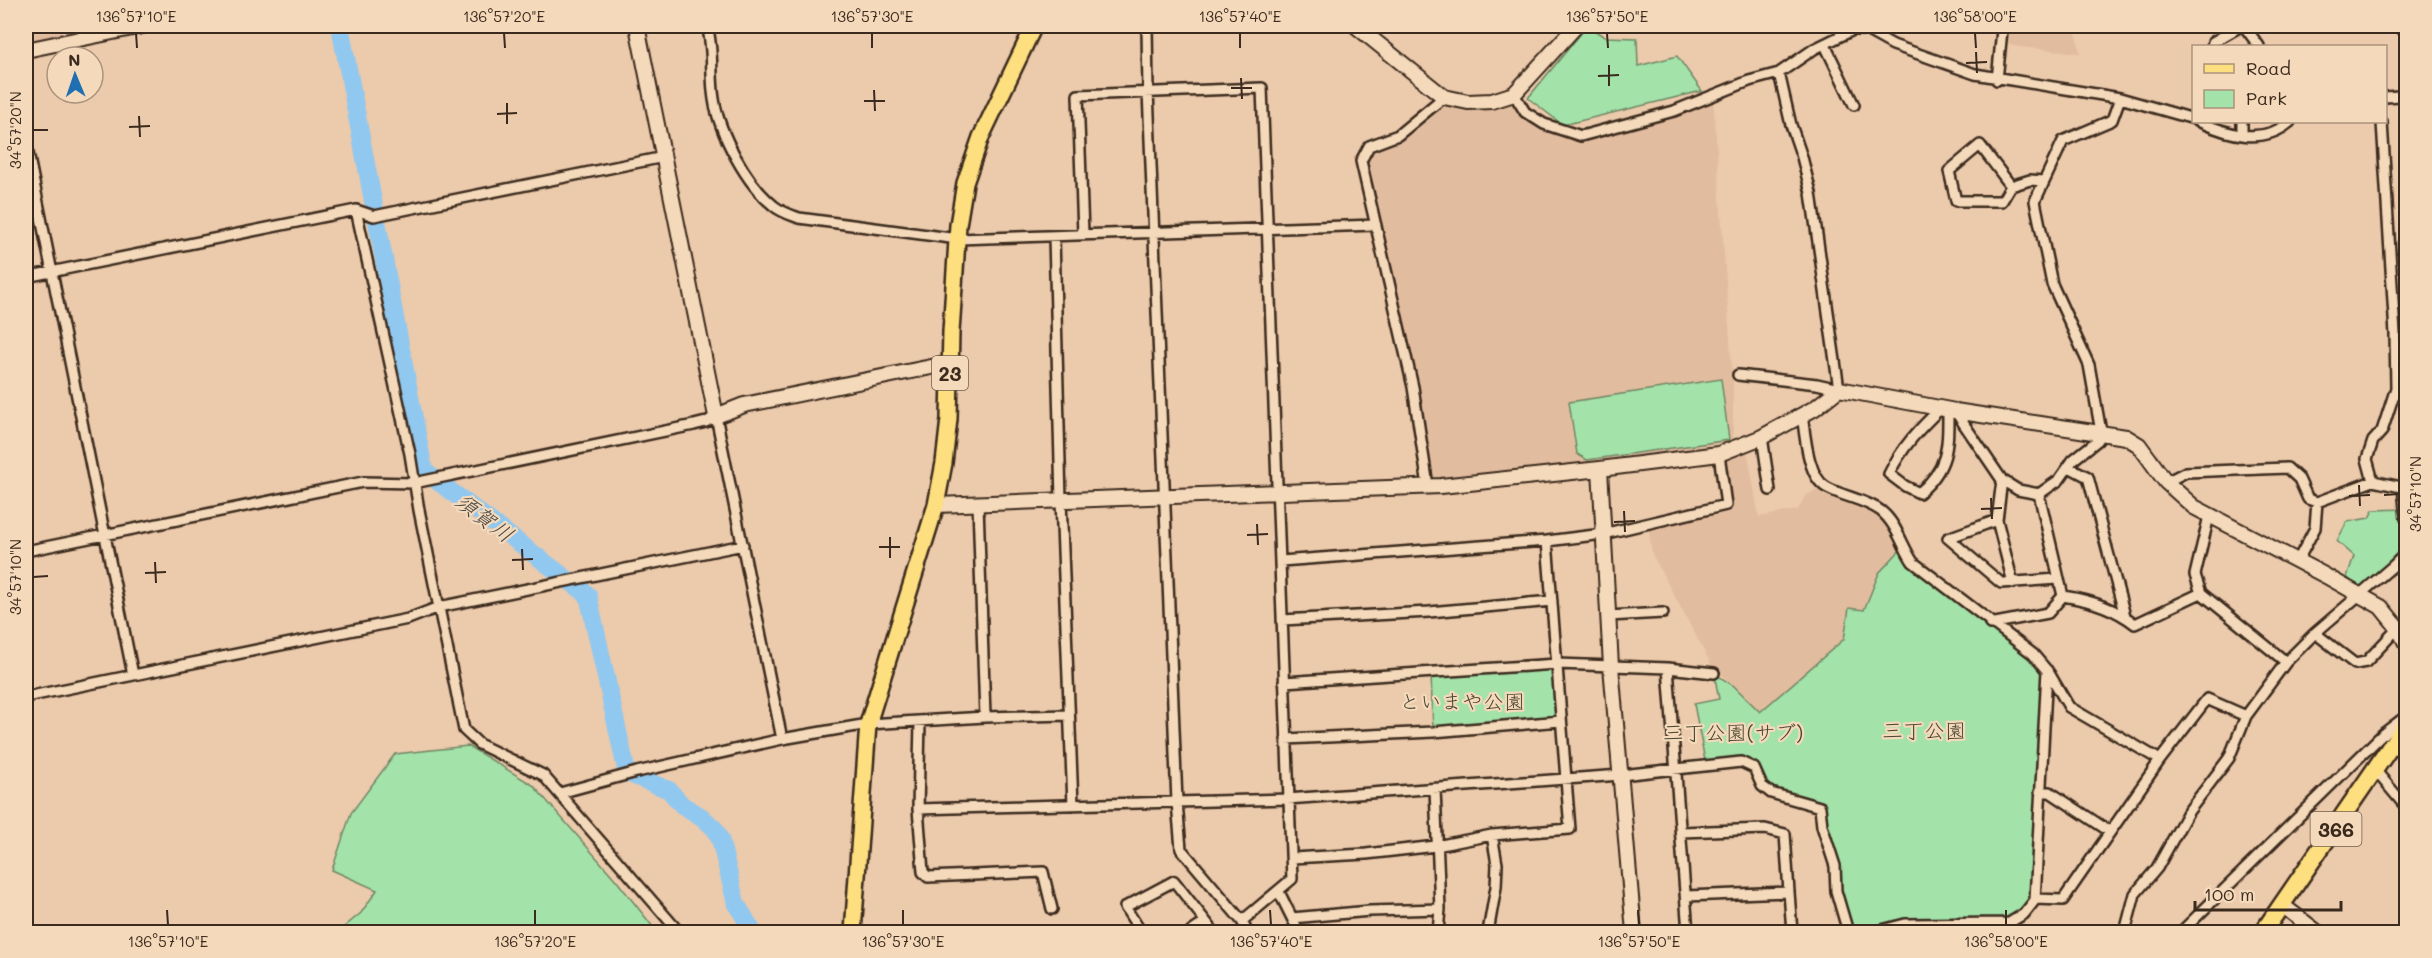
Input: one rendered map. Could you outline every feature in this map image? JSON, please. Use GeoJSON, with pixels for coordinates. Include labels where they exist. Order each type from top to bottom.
{"type":"FeatureCollection","features":[{"type":"Feature","properties":{"kind":"highway","name":"366"},"geometry":{"type":"LineString","coordinates":[[2263,933],[2406,724]]}},
{"type":"Feature","properties":{"kind":"main road","name":"23"},"geometry":{"type":"LineString","coordinates":[[853,933],[868,724],[936,505],[944,463],[949,420],[951,332],[958,225],[965,183],[981,137],[1034,26]]}},
{"type":"Feature","properties":{"kind":"street"},"geometry":{"type":"LineString","coordinates":[[26,50],[142,26]]}},
{"type":"Feature","properties":{"kind":"street"},"geometry":{"type":"LineString","coordinates":[[637,26],[782,739]]}},
{"type":"Feature","properties":{"kind":"street"},"geometry":{"type":"LineString","coordinates":[[707,26],[710,37],[714,100],[734,154],[757,189],[775,207],[799,218],[958,239],[1376,225]]}},
{"type":"Feature","properties":{"kind":"street"},"geometry":{"type":"LineString","coordinates":[[1147,26],[1177,802],[1181,849],[1242,921],[1247,933]]}},
{"type":"Feature","properties":{"kind":"street"},"geometry":{"type":"LineString","coordinates":[[1356,26],[1444,97],[1468,102],[1492,101],[1514,94],[1576,26]]}},
{"type":"Feature","properties":{"kind":"street"},"geometry":{"type":"LineString","coordinates":[[1997,80],[2001,26]]}},
{"type":"Feature","properties":{"kind":"street"},"geometry":{"type":"LineString","coordinates":[[2212,45],[2213,42],[2243,26],[2258,45]]}},
{"type":"Feature","properties":{"kind":"street"},"geometry":{"type":"LineString","coordinates":[[2399,26],[2406,33]]}},
{"type":"Feature","properties":{"kind":"street"},"geometry":{"type":"LineString","coordinates":[[1514,94],[1525,112],[1544,124],[1581,136],[1674,111],[1749,81],[1779,73],[1814,49],[1825,45],[1851,28],[1869,28],[1893,45],[1975,74],[1997,80],[2120,98],[2192,119]]}},
{"type":"Feature","properties":{"kind":"street"},"geometry":{"type":"LineString","coordinates":[[1825,45],[1854,105]]}},
{"type":"Feature","properties":{"kind":"street"},"geometry":{"type":"LineString","coordinates":[[1779,73],[1791,125],[1803,157],[1811,193],[1839,389]]}},
{"type":"Feature","properties":{"kind":"street"},"geometry":{"type":"LineString","coordinates":[[1083,234],[1078,95],[1262,88],[1281,561],[1287,799],[1292,879],[1242,921]]}},
{"type":"Feature","properties":{"kind":"street"},"geometry":{"type":"LineString","coordinates":[[2387,97],[2398,96],[2406,100]]}},
{"type":"Feature","properties":{"kind":"street"},"geometry":{"type":"LineString","coordinates":[[1428,486],[1413,387],[1361,161],[1369,146],[1398,135],[1444,97]]}},
{"type":"Feature","properties":{"kind":"street"},"geometry":{"type":"LineString","coordinates":[[1948,410],[2002,480],[2018,490],[2039,494],[2059,480],[2069,467],[2098,440],[2101,432],[2089,365],[2052,284],[2035,201],[2063,141],[2112,120],[2120,98]]}},
{"type":"Feature","properties":{"kind":"street"},"geometry":{"type":"LineString","coordinates":[[2202,123],[2225,134],[2253,136],[2280,130],[2289,123]]}},
{"type":"Feature","properties":{"kind":"street"},"geometry":{"type":"LineString","coordinates":[[2242,123],[2242,134]]}},
{"type":"Feature","properties":{"kind":"street"},"geometry":{"type":"LineString","coordinates":[[2373,481],[2367,459],[2373,441],[2382,431],[2396,388],[2395,334],[2382,123]]}},
{"type":"Feature","properties":{"kind":"street"},"geometry":{"type":"LineString","coordinates":[[26,143],[133,675]]}},
{"type":"Feature","properties":{"kind":"street"},"geometry":{"type":"LineString","coordinates":[[2011,186],[1980,145],[1949,171],[1956,201],[2002,201],[2011,186],[2030,180],[2044,181]]}},
{"type":"Feature","properties":{"kind":"street"},"geometry":{"type":"LineString","coordinates":[[26,277],[356,210],[374,216],[664,157]]}},
{"type":"Feature","properties":{"kind":"street"},"geometry":{"type":"LineString","coordinates":[[356,210],[379,308],[438,607],[465,730],[479,744],[543,775],[679,933]]}},
{"type":"Feature","properties":{"kind":"street"},"geometry":{"type":"LineString","coordinates":[[1054,237],[1072,805]]}},
{"type":"Feature","properties":{"kind":"street"},"geometry":{"type":"LineString","coordinates":[[2395,334],[2406,334]]}},
{"type":"Feature","properties":{"kind":"street"},"geometry":{"type":"LineString","coordinates":[[26,551],[363,482],[414,483],[694,425],[744,405],[951,363]]}},
{"type":"Feature","properties":{"kind":"street"},"geometry":{"type":"LineString","coordinates":[[1738,375],[1817,384],[1948,410],[2126,437],[2139,446],[2166,482],[2194,507],[2381,607],[2398,628],[2406,643]]}},
{"type":"Feature","properties":{"kind":"street"},"geometry":{"type":"LineString","coordinates":[[936,505],[1428,486],[1600,469],[1719,454],[1762,437],[1815,408],[1839,389]]}},
{"type":"Feature","properties":{"kind":"street"},"geometry":{"type":"LineString","coordinates":[[1948,410],[1948,446],[1944,462],[1934,481],[1919,493],[1889,474],[1899,454],[1912,436],[1948,410]]}},
{"type":"Feature","properties":{"kind":"street"},"geometry":{"type":"LineString","coordinates":[[1802,414],[1810,465],[1824,486],[1856,498],[1881,512],[1896,530],[1903,548],[1913,562],[1990,624],[2033,654],[2047,670],[2069,707],[2160,760]]}},
{"type":"Feature","properties":{"kind":"street"},"geometry":{"type":"LineString","coordinates":[[1762,437],[1770,490]]}},
{"type":"Feature","properties":{"kind":"street"},"geometry":{"type":"LineString","coordinates":[[1281,561],[1547,541],[1603,534],[1726,505],[1719,454]]}},
{"type":"Feature","properties":{"kind":"street"},"geometry":{"type":"LineString","coordinates":[[2069,467],[2088,477],[2125,616]]}},
{"type":"Feature","properties":{"kind":"street"},"geometry":{"type":"LineString","coordinates":[[2166,482],[2186,472],[2287,468],[2299,479],[2308,499],[2317,502],[2373,481],[2405,488],[2406,518]]}},
{"type":"Feature","properties":{"kind":"street"},"geometry":{"type":"LineString","coordinates":[[1600,469],[1611,666],[1634,933]]}},
{"type":"Feature","properties":{"kind":"street"},"geometry":{"type":"LineString","coordinates":[[2002,480],[1997,520],[2013,583]]}},
{"type":"Feature","properties":{"kind":"street"},"geometry":{"type":"LineString","coordinates":[[2039,494],[2063,596]]}},
{"type":"Feature","properties":{"kind":"street"},"geometry":{"type":"LineString","coordinates":[[2297,561],[2314,528],[2317,502]]}},
{"type":"Feature","properties":{"kind":"street"},"geometry":{"type":"LineString","coordinates":[[978,504],[985,717]]}},
{"type":"Feature","properties":{"kind":"street"},"geometry":{"type":"LineString","coordinates":[[2209,516],[2195,575],[2201,593],[2286,662]]}},
{"type":"Feature","properties":{"kind":"street"},"geometry":{"type":"LineString","coordinates":[[1997,520],[1948,538],[2001,583],[2058,579]]}},
{"type":"Feature","properties":{"kind":"street"},"geometry":{"type":"LineString","coordinates":[[1292,858],[1366,854],[1436,846],[1492,835],[1570,829],[1547,541]]}},
{"type":"Feature","properties":{"kind":"street"},"geometry":{"type":"LineString","coordinates":[[26,697],[408,619],[438,607],[744,545]]}},
{"type":"Feature","properties":{"kind":"street"},"geometry":{"type":"LineString","coordinates":[[2125,933],[2135,894],[2157,868],[2188,812],[2229,758],[2246,716],[2286,662],[2315,633],[2393,566],[2404,555],[2406,547]]}},
{"type":"Feature","properties":{"kind":"street"},"geometry":{"type":"LineString","coordinates":[[2063,596],[2085,600],[2125,616],[2135,624],[2201,593]]}},
{"type":"Feature","properties":{"kind":"street"},"geometry":{"type":"LineString","coordinates":[[1990,624],[2048,614],[2063,596]]}},
{"type":"Feature","properties":{"kind":"street"},"geometry":{"type":"LineString","coordinates":[[1282,620],[1429,612],[1552,601]]}},
{"type":"Feature","properties":{"kind":"street"},"geometry":{"type":"LineString","coordinates":[[1608,616],[1663,613]]}},
{"type":"Feature","properties":{"kind":"street"},"geometry":{"type":"LineString","coordinates":[[2315,633],[2355,664],[2366,662],[2398,628]]}},
{"type":"Feature","properties":{"kind":"street"},"geometry":{"type":"LineString","coordinates":[[1284,682],[1557,664],[1668,668],[1714,673]]}},
{"type":"Feature","properties":{"kind":"street"},"geometry":{"type":"LineString","coordinates":[[1668,668],[1688,933]]}},
{"type":"Feature","properties":{"kind":"street"},"geometry":{"type":"LineString","coordinates":[[1874,933],[1905,924],[1966,928],[2009,923],[2024,914],[2035,899],[2047,670]]}},
{"type":"Feature","properties":{"kind":"street"},"geometry":{"type":"LineString","coordinates":[[2035,899],[2063,900],[2109,831],[2207,699],[2246,716]]}},
{"type":"Feature","properties":{"kind":"street"},"geometry":{"type":"LineString","coordinates":[[560,793],[637,772],[782,739],[868,724],[1069,715]]}},
{"type":"Feature","properties":{"kind":"street"},"geometry":{"type":"LineString","coordinates":[[2181,933],[2384,733],[2406,716]]}},
{"type":"Feature","properties":{"kind":"street"},"geometry":{"type":"LineString","coordinates":[[1286,739],[1432,732],[1561,721]]}},
{"type":"Feature","properties":{"kind":"street"},"geometry":{"type":"LineString","coordinates":[[920,722],[918,809],[923,872],[928,877],[1043,872],[1052,909]]}},
{"type":"Feature","properties":{"kind":"street"},"geometry":{"type":"LineString","coordinates":[[918,809],[1287,799],[1621,775],[1741,762],[1754,768],[1762,786],[1771,793],[1820,807],[1822,826],[1835,866],[1836,891],[1848,933]]}},
{"type":"Feature","properties":{"kind":"street"},"geometry":{"type":"LineString","coordinates":[[2375,770],[2406,807]]}},
{"type":"Feature","properties":{"kind":"street"},"geometry":{"type":"LineString","coordinates":[[1435,789],[1440,909],[1438,933]]}},
{"type":"Feature","properties":{"kind":"street"},"geometry":{"type":"LineString","coordinates":[[2040,792],[2050,792],[2109,831]]}},
{"type":"Feature","properties":{"kind":"street"},"geometry":{"type":"LineString","coordinates":[[1681,832],[1765,829],[1785,834],[1792,933]]}},
{"type":"Feature","properties":{"kind":"street"},"geometry":{"type":"LineString","coordinates":[[1488,933],[1496,887],[1497,864],[1492,835]]}},
{"type":"Feature","properties":{"kind":"street"},"geometry":{"type":"LineString","coordinates":[[1142,933],[1125,908],[1174,881],[1214,933]]}},
{"type":"Feature","properties":{"kind":"street"},"geometry":{"type":"LineString","coordinates":[[1279,892],[1299,933]]}},
{"type":"Feature","properties":{"kind":"street"},"geometry":{"type":"LineString","coordinates":[[1686,896],[1790,892]]}},
{"type":"Feature","properties":{"kind":"street"},"geometry":{"type":"LineString","coordinates":[[2282,905],[2317,933]]}},
{"type":"Feature","properties":{"kind":"street"},"geometry":{"type":"LineString","coordinates":[[1292,918],[1370,911],[1440,909]]}},
{"type":"Feature","properties":{"kind":"street"},"geometry":{"type":"LineString","coordinates":[[1191,933],[1206,922]]}},
{"type":"Feature","properties":{"kind":"shaded area"},"geometry":{"type":"Polygon","coordinates":[[[26,26],[111,26],[26,43],[26,26]]]}},
{"type":"Feature","properties":{"kind":"shaded area"},"geometry":{"type":"Polygon","coordinates":[[[2001,26],[2075,26],[2080,53],[2012,46],[2005,40],[2001,26]]]}},
{"type":"Feature","properties":{"kind":"shaded area"},"geometry":{"type":"Polygon","coordinates":[[[1514,94],[1525,112],[1581,136],[1713,95],[1733,385],[1733,448],[1746,444],[1759,517],[1798,510],[1805,496],[1824,486],[1881,512],[1903,547],[1864,611],[1849,608],[1844,639],[1760,712],[1711,664],[1652,554],[1648,523],[1726,505],[1719,454],[1439,480],[1430,476],[1420,393],[1361,161],[1369,146],[1398,135],[1444,97],[1514,94]]]}},
{"type":"Feature","properties":{"kind":"green space"},"geometry":{"type":"Polygon","coordinates":[[[1587,26],[1605,37],[1637,38],[1638,66],[1677,56],[1702,91],[1563,125],[1528,98],[1587,26]]]}},
{"type":"Feature","properties":{"kind":"green space"},"geometry":{"type":"Polygon","coordinates":[[[1721,379],[1729,440],[1587,460],[1577,454],[1569,402],[1721,379]]]}},
{"type":"Feature","properties":{"kind":"green space"},"geometry":{"type":"Polygon","coordinates":[[[2405,509],[2406,547],[2360,590],[2347,577],[2354,556],[2337,541],[2347,522],[2369,518],[2373,510],[2405,509]]]}},
{"type":"Feature","properties":{"kind":"green space","name":"三丁公園"},"geometry":{"type":"Polygon","coordinates":[[[1903,547],[2047,670],[2035,899],[2009,923],[1905,924],[1874,932],[1848,932],[1820,808],[1771,793],[1754,768],[1741,762],[1706,766],[1694,704],[1719,699],[1714,673],[1734,686],[1760,712],[1844,639],[1849,608],[1864,610],[1879,573],[1903,547]]]}},
{"type":"Feature","properties":{"kind":"green space","name":"といまや公園"},"geometry":{"type":"Polygon","coordinates":[[[1557,664],[1561,721],[1433,732],[1431,673],[1557,664]]]}},
{"type":"Feature","properties":{"kind":"green space"},"geometry":{"type":"Polygon","coordinates":[[[468,746],[533,785],[616,880],[657,932],[338,932],[361,913],[377,890],[332,870],[351,813],[395,754],[468,746]]]}},
{"type":"Feature","properties":{"kind":"waterway","name":"須賀川"},"geometry":{"type":"LineString","coordinates":[[340,26],[424,471],[588,595],[627,773],[669,790],[682,805],[702,817],[715,829],[720,839],[736,903],[753,932]]}},
{"type":"Feature","properties":{"kind":"park label","name":"三丁公園(サブ)"},"geometry":{"type":"Point","coordinates":[1733,731]}}]}
